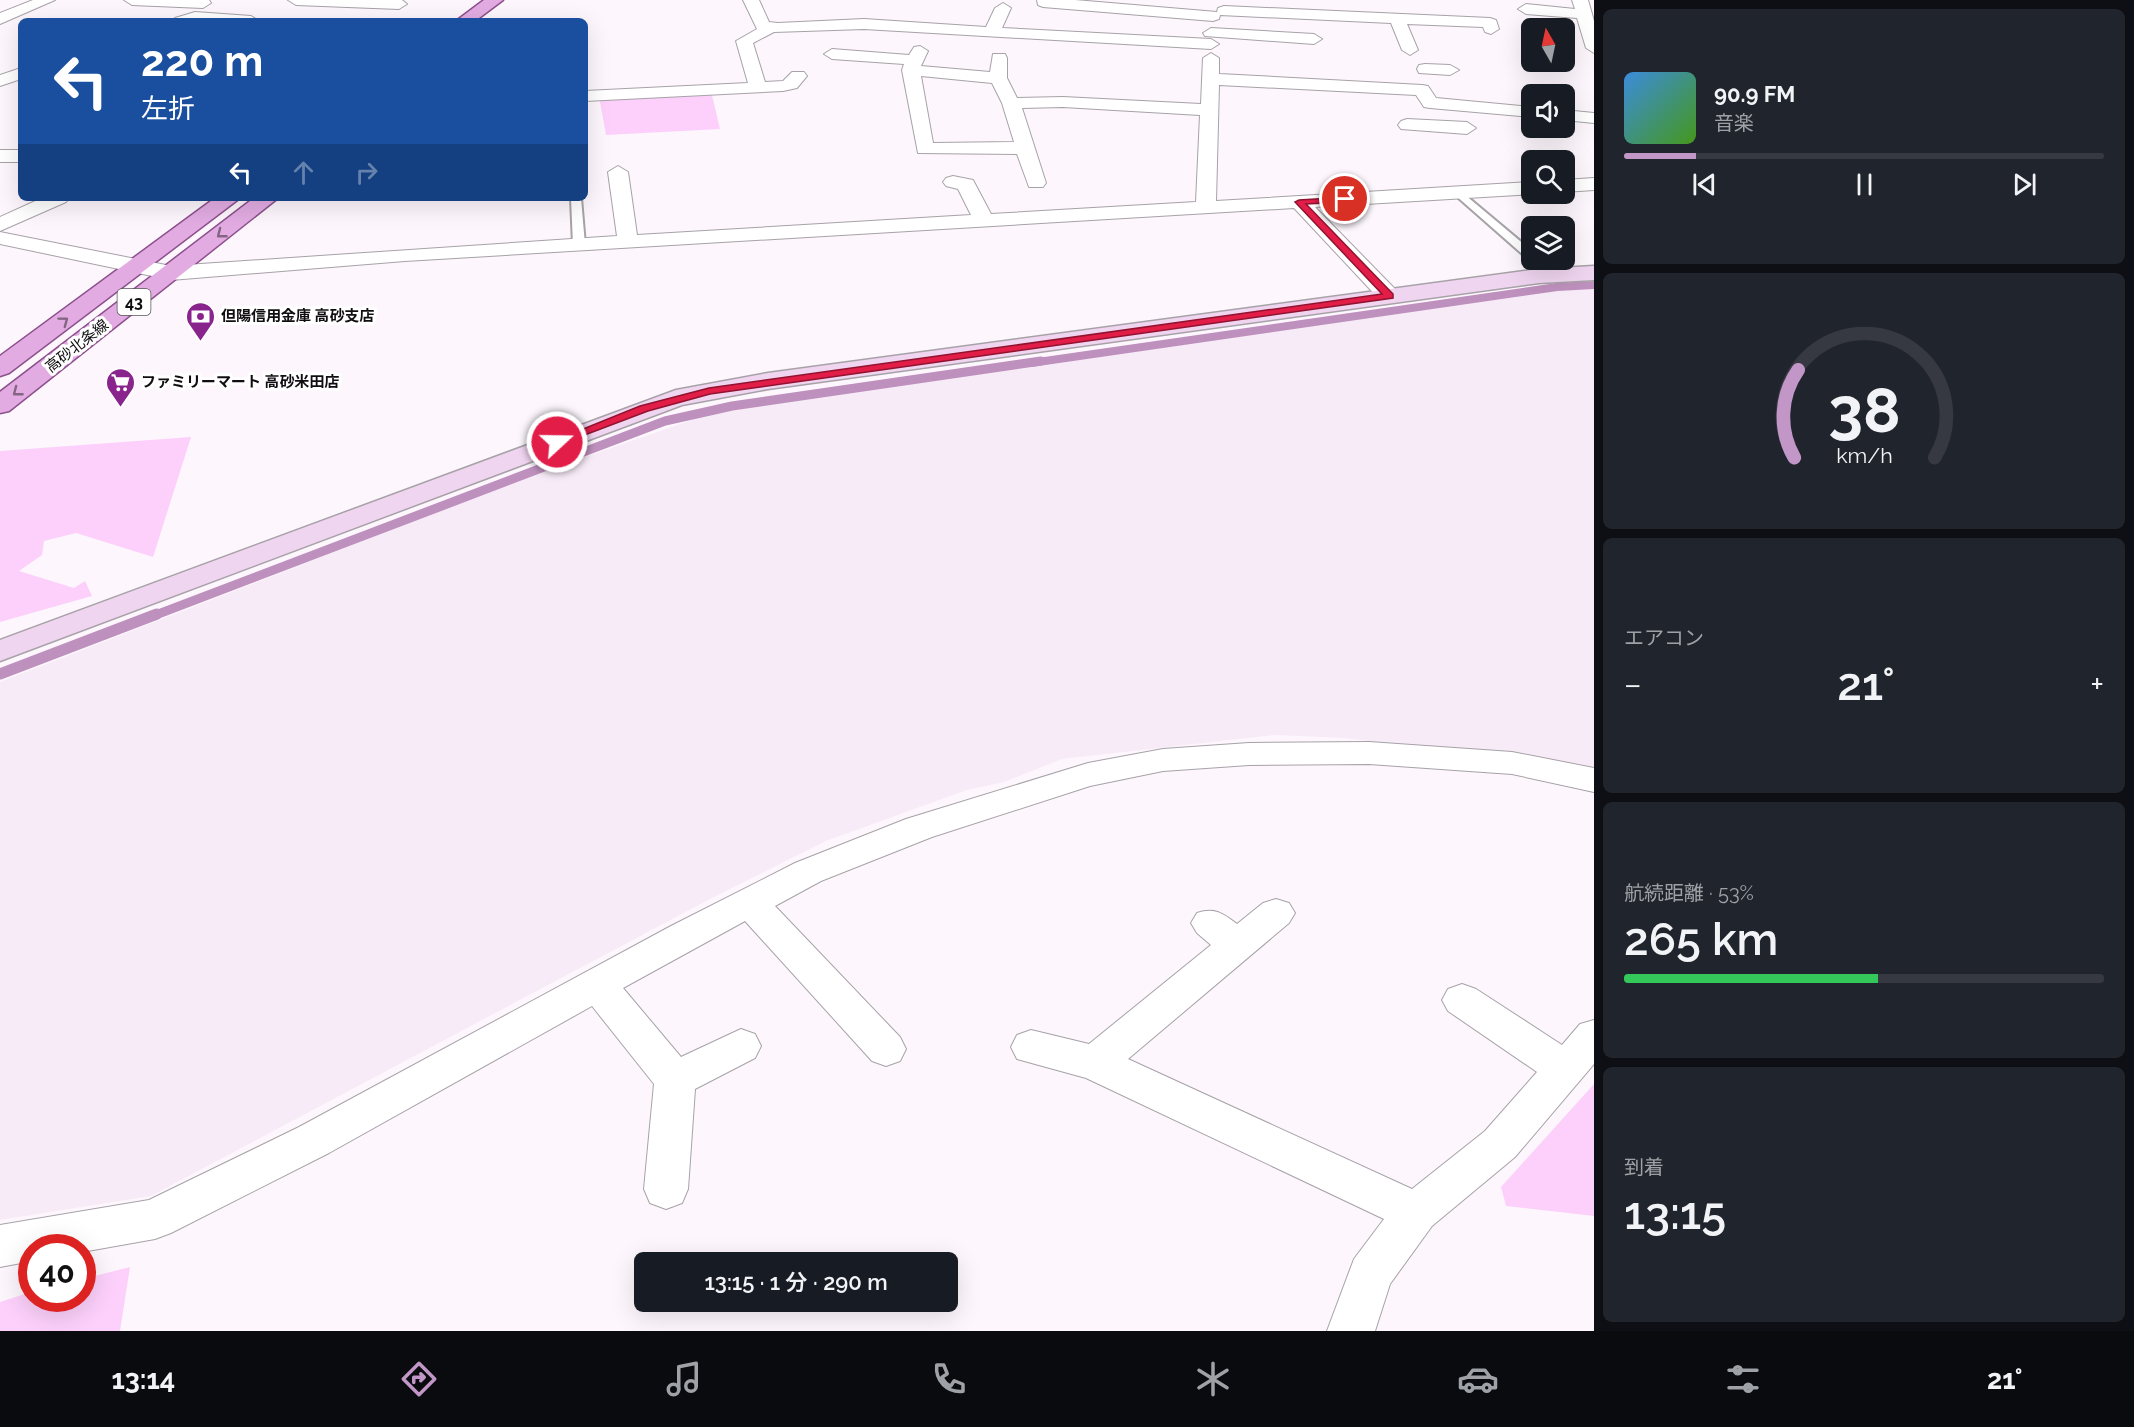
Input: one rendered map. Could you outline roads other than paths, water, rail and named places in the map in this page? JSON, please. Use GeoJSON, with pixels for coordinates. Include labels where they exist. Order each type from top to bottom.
{"type":"FeatureCollection","features":[{"type":"Feature","properties":{"kind":"main road"},"geometry":{"type":"LineString","coordinates":[[468,18],[495,0]]}},
{"type":"Feature","properties":{"kind":"main road","name":"高砂北条線"},"geometry":{"type":"LineString","coordinates":[[0,368],[225,201]]}},
{"type":"Feature","properties":{"kind":"main road","name":"高砂北条線"},"geometry":{"type":"LineString","coordinates":[[0,405],[263,201]]}},
{"type":"Feature","properties":{"kind":"street"},"geometry":{"type":"LineString","coordinates":[[0,19],[47,0]]}},
{"type":"Feature","properties":{"kind":"street"},"geometry":{"type":"LineString","coordinates":[[132,0],[236,18]]}},
{"type":"Feature","properties":{"kind":"street"},"geometry":{"type":"LineString","coordinates":[[296,0],[405,2]]}},
{"type":"Feature","properties":{"kind":"street"},"geometry":{"type":"LineString","coordinates":[[751,0],[762,26],[770,27],[864,24],[1038,36],[1217,31],[1314,39]]}},
{"type":"Feature","properties":{"kind":"street"},"geometry":{"type":"LineString","coordinates":[[1314,0],[1319,16]]}},
{"type":"Feature","properties":{"kind":"street"},"geometry":{"type":"LineString","coordinates":[[346,18],[405,2]]}},
{"type":"Feature","properties":{"kind":"street"},"geometry":{"type":"LineString","coordinates":[[1043,2],[1156,6],[1217,31],[1319,16],[1490,23],[1491,29]]}},
{"type":"Feature","properties":{"kind":"street"},"geometry":{"type":"LineString","coordinates":[[1526,9],[1582,7],[1594,48]]}},
{"type":"Feature","properties":{"kind":"street"},"geometry":{"type":"LineString","coordinates":[[992,33],[1004,8]]}},
{"type":"Feature","properties":{"kind":"street"},"geometry":{"type":"LineString","coordinates":[[1397,19],[1409,47],[1429,45]]}},
{"type":"Feature","properties":{"kind":"street"},"geometry":{"type":"LineString","coordinates":[[758,87],[744,41],[765,32],[770,27]]}},
{"type":"Feature","properties":{"kind":"street"},"geometry":{"type":"LineString","coordinates":[[1206,207],[1210,95],[1217,31]]}},
{"type":"Feature","properties":{"kind":"street"},"geometry":{"type":"LineString","coordinates":[[1032,55],[1038,36]]}},
{"type":"Feature","properties":{"kind":"street"},"geometry":{"type":"LineString","coordinates":[[747,51],[766,50]]}},
{"type":"Feature","properties":{"kind":"street"},"geometry":{"type":"LineString","coordinates":[[832,54],[915,61],[999,78]]}},
{"type":"Feature","properties":{"kind":"street"},"geometry":{"type":"LineString","coordinates":[[999,58],[999,78],[1011,103],[1036,183]]}},
{"type":"Feature","properties":{"kind":"street"},"geometry":{"type":"LineString","coordinates":[[915,61],[925,149],[1024,148]]}},
{"type":"Feature","properties":{"kind":"street"},"geometry":{"type":"LineString","coordinates":[[1443,127],[1415,77],[1426,72],[1424,67],[1450,70]]}},
{"type":"Feature","properties":{"kind":"street"},"geometry":{"type":"LineString","coordinates":[[0,81],[18,74]]}},
{"type":"Feature","properties":{"kind":"street"},"geometry":{"type":"LineString","coordinates":[[588,96],[791,84],[798,76]]}},
{"type":"Feature","properties":{"kind":"street"},"geometry":{"type":"LineString","coordinates":[[1210,95],[1308,101]]}},
{"type":"Feature","properties":{"kind":"street"},"geometry":{"type":"LineString","coordinates":[[1011,103],[1210,95],[1426,96],[1521,110]]}},
{"type":"Feature","properties":{"kind":"street"},"geometry":{"type":"LineString","coordinates":[[1575,116],[1594,117]]}},
{"type":"Feature","properties":{"kind":"street"},"geometry":{"type":"LineString","coordinates":[[1407,125],[1467,128]]}},
{"type":"Feature","properties":{"kind":"street"},"geometry":{"type":"LineString","coordinates":[[0,156],[18,156]]}},
{"type":"Feature","properties":{"kind":"street"},"geometry":{"type":"LineString","coordinates":[[618,172],[628,242]]}},
{"type":"Feature","properties":{"kind":"street"},"geometry":{"type":"LineString","coordinates":[[953,182],[966,184],[984,220]]}},
{"type":"Feature","properties":{"kind":"street"},"geometry":{"type":"LineString","coordinates":[[1575,185],[1594,184]]}},
{"type":"Feature","properties":{"kind":"street"},"geometry":{"type":"LineString","coordinates":[[0,238],[171,273],[579,245],[1521,189]]}},
{"type":"Feature","properties":{"kind":"street"},"geometry":{"type":"LineString","coordinates":[[0,225],[52,201]]}},
{"type":"Feature","properties":{"kind":"street"},"geometry":{"type":"LineString","coordinates":[[1299,202],[1389,296]]}},
{"type":"Feature","properties":{"kind":"street"},"geometry":{"type":"LineString","coordinates":[[0,651],[676,398],[768,381],[1389,296],[1521,268]]}},
{"type":"Feature","properties":{"kind":"street"},"geometry":{"type":"LineString","coordinates":[[1575,270],[1594,273]]}},
{"type":"Feature","properties":{"kind":"street"},"geometry":{"type":"LineString","coordinates":[[0,1246],[155,1220],[314,1140],[597,984],[808,872],[930,824],[1088,775],[1163,760],[1248,754],[1369,753],[1512,763],[1594,780]]}},
{"type":"Feature","properties":{"kind":"street"},"geometry":{"type":"LineString","coordinates":[[750,903],[886,1050]]}},
{"type":"Feature","properties":{"kind":"street"},"geometry":{"type":"LineString","coordinates":[[1095,1063],[1224,934],[1276,913]]}},
{"type":"Feature","properties":{"kind":"street"},"geometry":{"type":"LineString","coordinates":[[597,984],[675,1080],[666,1189]]}},
{"type":"Feature","properties":{"kind":"street"},"geometry":{"type":"LineString","coordinates":[[1462,1000],[1564,1068]]}},
{"type":"Feature","properties":{"kind":"street"},"geometry":{"type":"LineString","coordinates":[[1351,1331],[1370,1274],[1416,1212],[1500,1144],[1594,1036]]}},
{"type":"Feature","properties":{"kind":"street"},"geometry":{"type":"LineString","coordinates":[[675,1080],[741,1046]]}},
{"type":"Feature","properties":{"kind":"street"},"geometry":{"type":"LineString","coordinates":[[1031,1047],[1095,1063],[1416,1212]]}},
{"type":"Feature","properties":{"kind":"lane"},"geometry":{"type":"LineString","coordinates":[[1458,192],[1521,248]]}},
{"type":"Feature","properties":{"kind":"lane"},"geometry":{"type":"LineString","coordinates":[[576,201],[579,245]]}},
{"type":"Feature","properties":{"kind":"waterway"},"geometry":{"type":"LineString","coordinates":[[1031,363],[1557,287],[1594,285]]}},
{"type":"Feature","properties":{"kind":"waterway"},"geometry":{"type":"LineString","coordinates":[[153,616],[665,421],[732,406],[1041,361]]}},
{"type":"Feature","properties":{"kind":"waterway"},"geometry":{"type":"LineString","coordinates":[[0,674],[157,614]]}},
{"type":"Feature","properties":{"kind":"place","name":"但陽信用金庫 高砂支店"},"geometry":{"type":"Point","coordinates":[200,342]}},
{"type":"Feature","properties":{"kind":"place","name":"ファミリーマート 高砂米田店"},"geometry":{"type":"Point","coordinates":[120,408]}}]}
